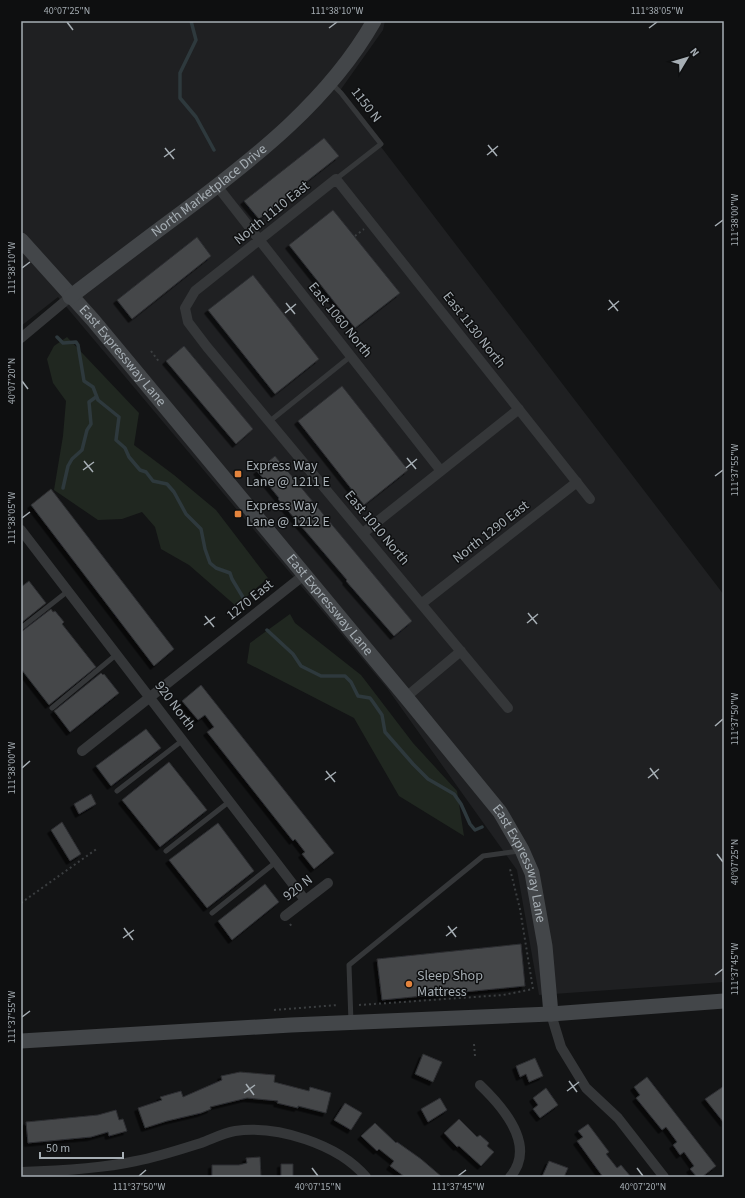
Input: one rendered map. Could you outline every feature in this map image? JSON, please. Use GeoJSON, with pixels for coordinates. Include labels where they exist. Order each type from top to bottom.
{"type":"FeatureCollection","features":[{"type":"Feature","properties":{"kind":"street","name":"North Marketplace Drive"},"geometry":{"type":"LineString","coordinates":[[21,338],[70,297],[217,186],[274,140],[320,94],[366,36],[374,21]]}},
{"type":"Feature","properties":{"kind":"street","name":"North 1110 East"},"geometry":{"type":"LineString","coordinates":[[185,308],[195,291],[336,179]]}},
{"type":"Feature","properties":{"kind":"street","name":"East 1130 North"},"geometry":{"type":"LineString","coordinates":[[336,179],[590,499]]}},
{"type":"Feature","properties":{"kind":"street","name":"East 1060 North"},"geometry":{"type":"LineString","coordinates":[[217,186],[441,471]]}},
{"type":"Feature","properties":{"kind":"street","name":"East Expressway Lane"},"geometry":{"type":"LineString","coordinates":[[21,240],[70,297],[93,320],[500,812],[522,850],[532,873],[541,914],[551,1014]]}},
{"type":"Feature","properties":{"kind":"street","name":"East 1010 North"},"geometry":{"type":"LineString","coordinates":[[185,308],[188,322],[508,708]]}},
{"type":"Feature","properties":{"kind":"street"},"geometry":{"type":"LineString","coordinates":[[363,533],[519,409]]}},
{"type":"Feature","properties":{"kind":"street","name":"North 1290 East"},"geometry":{"type":"LineString","coordinates":[[422,604],[577,482]]}},
{"type":"Feature","properties":{"kind":"street","name":"920 North"},"geometry":{"type":"LineString","coordinates":[[21,530],[305,900]]}},
{"type":"Feature","properties":{"kind":"street","name":"1270 East"},"geometry":{"type":"LineString","coordinates":[[82,751],[304,575]]}},
{"type":"Feature","properties":{"kind":"street"},"geometry":{"type":"LineString","coordinates":[[406,697],[461,651]]}},
{"type":"Feature","properties":{"kind":"street","name":"920 N"},"geometry":{"type":"LineString","coordinates":[[285,916],[328,883]]}},
{"type":"Feature","properties":{"kind":"street"},"geometry":{"type":"LineString","coordinates":[[21,1041],[351,1022],[551,1014],[724,1002]]}},
{"type":"Feature","properties":{"kind":"street"},"geometry":{"type":"LineString","coordinates":[[551,1014],[561,1047],[586,1088],[625,1126],[664,1177]]}},
{"type":"Feature","properties":{"kind":"street"},"geometry":{"type":"LineString","coordinates":[[480,1085],[498,1102],[514,1127],[518,1139],[521,1152],[519,1164],[510,1177]]}},
{"type":"Feature","properties":{"kind":"street"},"geometry":{"type":"LineString","coordinates":[[21,1172],[53,1171],[135,1161],[170,1154],[225,1134],[249,1130],[279,1133],[312,1141],[339,1155],[366,1177]]}},
{"type":"Feature","properties":{"kind":"lane","name":"1150 N"},"geometry":{"type":"LineString","coordinates":[[330,82],[341,93],[381,144]]}},
{"type":"Feature","properties":{"kind":"lane","name":"North 1110 East"},"geometry":{"type":"LineString","coordinates":[[336,179],[381,144]]}},
{"type":"Feature","properties":{"kind":"lane"},"geometry":{"type":"LineString","coordinates":[[270,421],[351,356]]}},
{"type":"Feature","properties":{"kind":"lane"},"geometry":{"type":"LineString","coordinates":[[21,628],[68,591]]}},
{"type":"Feature","properties":{"kind":"lane"},"geometry":{"type":"LineString","coordinates":[[52,708],[117,654]]}},
{"type":"Feature","properties":{"kind":"lane"},"geometry":{"type":"LineString","coordinates":[[117,791],[182,740]]}},
{"type":"Feature","properties":{"kind":"lane"},"geometry":{"type":"LineString","coordinates":[[166,851],[230,801]]}},
{"type":"Feature","properties":{"kind":"lane"},"geometry":{"type":"LineString","coordinates":[[351,1022],[349,965],[483,856],[522,850]]}},
{"type":"Feature","properties":{"kind":"lane"},"geometry":{"type":"LineString","coordinates":[[212,913],[276,862]]}},
{"type":"Feature","properties":{"kind":"path"},"geometry":{"type":"LineString","coordinates":[[151,352],[160,363]]}},
{"type":"Feature","properties":{"kind":"path"},"geometry":{"type":"LineString","coordinates":[[21,903],[98,848]]}},
{"type":"Feature","properties":{"kind":"path"},"geometry":{"type":"LineString","coordinates":[[359,1004],[503,995],[533,989],[520,909],[510,869]]}},
{"type":"Feature","properties":{"kind":"path"},"geometry":{"type":"LineString","coordinates":[[274,1010],[338,1005]]}},
{"type":"Feature","properties":{"kind":"path"},"geometry":{"type":"LineString","coordinates":[[474,1044],[475,1056]]}},
{"type":"Feature","properties":{"kind":"shaded area"},"geometry":{"type":"Polygon","coordinates":[[[21,21],[385,21],[383,30],[339,92],[724,595],[724,982],[539,995],[517,870],[387,688],[58,297],[21,326],[21,21]]]}},
{"type":"Feature","properties":{"kind":"shaded area"},"geometry":{"type":"Polygon","coordinates":[[[67,337],[139,413],[134,445],[174,475],[216,510],[268,578],[236,606],[189,565],[161,549],[155,527],[142,512],[122,519],[98,520],[54,490],[63,436],[66,401],[53,383],[47,359],[54,346],[67,337]]]}},
{"type":"Feature","properties":{"kind":"shaded area"},"geometry":{"type":"Polygon","coordinates":[[[290,614],[295,623],[361,675],[413,743],[457,791],[464,836],[399,796],[354,718],[247,663],[250,643],[290,614]]]}},
{"type":"Feature","properties":{"kind":"building"},"geometry":{"type":"Polygon","coordinates":[[[324,138],[339,156],[259,219],[244,201],[324,138]]]}},
{"type":"Feature","properties":{"kind":"building"},"geometry":{"type":"Polygon","coordinates":[[[333,210],[400,293],[355,328],[289,245],[333,210]]]}},
{"type":"Feature","properties":{"kind":"building"},"geometry":{"type":"Polygon","coordinates":[[[197,237],[211,256],[132,319],[117,300],[197,237]]]}},
{"type":"Feature","properties":{"kind":"building"},"geometry":{"type":"Polygon","coordinates":[[[253,275],[319,359],[275,394],[208,310],[253,275]]]}},
{"type":"Feature","properties":{"kind":"building"},"geometry":{"type":"Polygon","coordinates":[[[184,346],[253,429],[236,444],[166,361],[184,346]]]}},
{"type":"Feature","properties":{"kind":"building"},"geometry":{"type":"Polygon","coordinates":[[[342,386],[408,470],[364,505],[298,421],[342,386]]]}},
{"type":"Feature","properties":{"kind":"building"},"geometry":{"type":"Polygon","coordinates":[[[275,456],[412,621],[394,636],[346,581],[347,580],[278,499],[279,498],[257,471],[275,456]]]}},
{"type":"Feature","properties":{"kind":"building"},"geometry":{"type":"Polygon","coordinates":[[[51,489],[174,649],[154,666],[31,505],[51,489]]]}},
{"type":"Feature","properties":{"kind":"building"},"geometry":{"type":"Polygon","coordinates":[[[29,581],[46,603],[21,623],[21,587],[29,581]]]}},
{"type":"Feature","properties":{"kind":"building"},"geometry":{"type":"Polygon","coordinates":[[[51,609],[53,612],[55,611],[64,622],[62,624],[96,667],[49,705],[21,669],[21,632],[51,609]]]}},
{"type":"Feature","properties":{"kind":"building"},"geometry":{"type":"Polygon","coordinates":[[[101,673],[103,675],[104,674],[119,693],[70,732],[54,711],[101,673]]]}},
{"type":"Feature","properties":{"kind":"building"},"geometry":{"type":"Polygon","coordinates":[[[201,685],[334,853],[314,869],[302,854],[305,852],[295,839],[293,841],[207,732],[214,727],[205,715],[198,720],[182,701],[201,685]]]}},
{"type":"Feature","properties":{"kind":"building"},"geometry":{"type":"Polygon","coordinates":[[[146,729],[161,748],[111,786],[96,766],[146,729]]]}},
{"type":"Feature","properties":{"kind":"building"},"geometry":{"type":"Polygon","coordinates":[[[169,762],[207,810],[160,847],[122,800],[169,762]]]}},
{"type":"Feature","properties":{"kind":"building"},"geometry":{"type":"Polygon","coordinates":[[[91,794],[96,804],[79,814],[74,804],[91,794]]]}},
{"type":"Feature","properties":{"kind":"building"},"geometry":{"type":"Polygon","coordinates":[[[62,822],[81,854],[70,861],[51,830],[62,822]]]}},
{"type":"Feature","properties":{"kind":"building"},"geometry":{"type":"Polygon","coordinates":[[[218,823],[254,871],[207,908],[169,860],[218,823]]]}},
{"type":"Feature","properties":{"kind":"building"},"geometry":{"type":"Polygon","coordinates":[[[265,884],[279,902],[232,940],[218,921],[265,884]]]}},
{"type":"Feature","properties":{"kind":"building"},"geometry":{"type":"Polygon","coordinates":[[[521,944],[525,986],[382,1000],[377,959],[521,944]]]}},
{"type":"Feature","properties":{"kind":"building"},"geometry":{"type":"Polygon","coordinates":[[[423,1054],[442,1062],[433,1082],[415,1074],[423,1054]]]}},
{"type":"Feature","properties":{"kind":"building"},"geometry":{"type":"Polygon","coordinates":[[[535,1058],[543,1076],[529,1082],[526,1074],[520,1077],[516,1066],[535,1058]]]}},
{"type":"Feature","properties":{"kind":"building"},"geometry":{"type":"Polygon","coordinates":[[[240,1072],[275,1075],[274,1082],[309,1091],[310,1087],[331,1093],[326,1113],[298,1106],[298,1108],[277,1103],[278,1101],[247,1098],[210,1107],[211,1109],[201,1113],[145,1128],[138,1108],[162,1100],[160,1097],[181,1091],[183,1097],[222,1080],[221,1076],[240,1072]]]}},
{"type":"Feature","properties":{"kind":"building"},"geometry":{"type":"Polygon","coordinates":[[[647,1077],[716,1166],[702,1177],[697,1177],[690,1169],[694,1166],[684,1152],[680,1155],[673,1145],[677,1142],[666,1127],[662,1130],[636,1098],[640,1095],[634,1087],[647,1077]]]}},
{"type":"Feature","properties":{"kind":"building"},"geometry":{"type":"Polygon","coordinates":[[[724,1086],[724,1123],[705,1099],[724,1086]]]}},
{"type":"Feature","properties":{"kind":"building"},"geometry":{"type":"Polygon","coordinates":[[[546,1088],[558,1105],[540,1118],[533,1109],[538,1105],[533,1098],[546,1088]]]}},
{"type":"Feature","properties":{"kind":"building"},"geometry":{"type":"Polygon","coordinates":[[[440,1098],[447,1110],[428,1122],[421,1109],[440,1098]]]}},
{"type":"Feature","properties":{"kind":"building"},"geometry":{"type":"Polygon","coordinates":[[[345,1103],[362,1113],[351,1130],[334,1120],[345,1103]]]}},
{"type":"Feature","properties":{"kind":"building"},"geometry":{"type":"Polygon","coordinates":[[[116,1110],[119,1120],[123,1119],[127,1131],[109,1136],[108,1132],[91,1137],[28,1143],[26,1122],[98,1115],[116,1110]]]}},
{"type":"Feature","properties":{"kind":"building"},"geometry":{"type":"Polygon","coordinates":[[[459,1119],[477,1137],[480,1135],[489,1143],[487,1146],[494,1152],[481,1166],[459,1146],[457,1147],[444,1133],[459,1119]]]}},
{"type":"Feature","properties":{"kind":"building"},"geometry":{"type":"Polygon","coordinates":[[[375,1123],[396,1143],[397,1142],[421,1159],[442,1177],[405,1177],[390,1166],[394,1161],[379,1149],[377,1151],[361,1136],[375,1123]]]}},
{"type":"Feature","properties":{"kind":"building"},"geometry":{"type":"Polygon","coordinates":[[[588,1124],[609,1152],[606,1154],[617,1168],[621,1165],[631,1177],[603,1177],[577,1141],[583,1137],[578,1131],[588,1124]]]}},
{"type":"Feature","properties":{"kind":"building"},"geometry":{"type":"Polygon","coordinates":[[[260,1157],[261,1177],[212,1177],[212,1165],[239,1165],[247,1163],[246,1158],[260,1157]]]}},
{"type":"Feature","properties":{"kind":"building"},"geometry":{"type":"Polygon","coordinates":[[[549,1161],[568,1168],[564,1177],[542,1177],[549,1161]]]}},
{"type":"Feature","properties":{"kind":"building"},"geometry":{"type":"Polygon","coordinates":[[[281,1164],[293,1164],[293,1177],[281,1177],[281,1164]]]}},
{"type":"Feature","properties":{"kind":"waterway"},"geometry":{"type":"LineString","coordinates":[[191,21],[196,40],[180,73],[180,98],[196,117],[214,150]]}},
{"type":"Feature","properties":{"kind":"waterway"},"geometry":{"type":"LineString","coordinates":[[57,337],[63,343],[76,342],[78,345],[84,381],[93,387],[98,400],[119,417],[116,440],[125,448],[129,457],[140,470],[146,472],[153,481],[167,484],[174,492],[186,514],[201,529],[205,549],[210,563],[216,568],[230,573],[244,599]]}},
{"type":"Feature","properties":{"kind":"waterway"},"geometry":{"type":"LineString","coordinates":[[63,488],[68,466],[72,459],[82,450],[87,430],[91,424],[89,402],[96,397]]}},
{"type":"Feature","properties":{"kind":"waterway"},"geometry":{"type":"LineString","coordinates":[[267,630],[293,654],[301,666],[321,676],[345,676],[351,682],[358,696],[370,698],[382,715],[385,732],[428,779],[454,794],[461,804],[470,824],[475,830],[482,827]]}},
{"type":"Feature","properties":{"kind":"place","name":"Express Way Lane @ 1211 E"},"geometry":{"type":"Point","coordinates":[238,474]}},
{"type":"Feature","properties":{"kind":"place","name":"Express Way Lane @ 1212 E"},"geometry":{"type":"Point","coordinates":[238,514]}},
{"type":"Feature","properties":{"kind":"place","name":"Sleep Shop Mattress"},"geometry":{"type":"Point","coordinates":[409,984]}}]}
